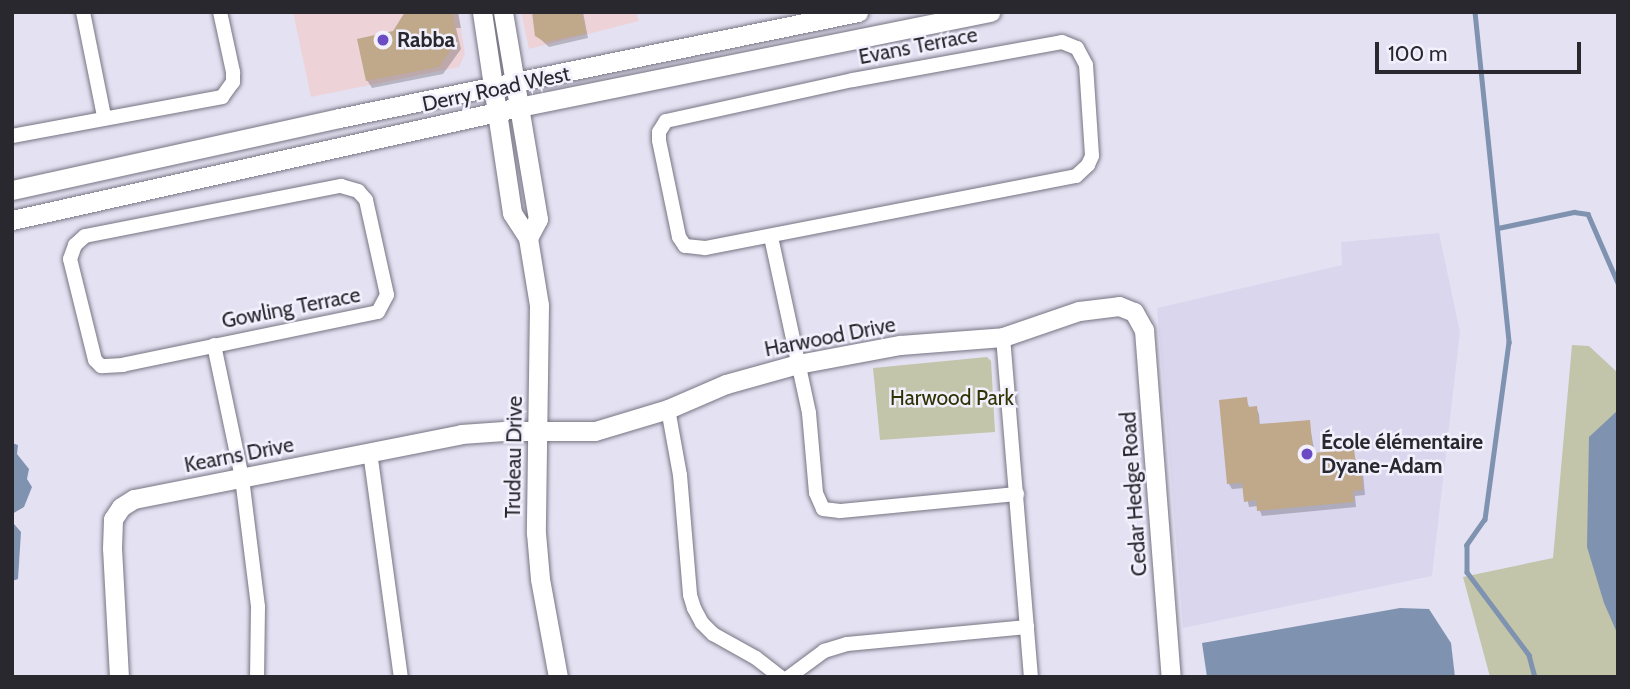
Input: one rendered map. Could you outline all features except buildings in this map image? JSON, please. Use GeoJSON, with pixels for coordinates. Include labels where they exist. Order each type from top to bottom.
{"type":"FeatureCollection","features":[{"type":"Feature","properties":{"kind":"street"},"geometry":{"type":"LineString","coordinates":[[83,12],[104,116]]}},
{"type":"Feature","properties":{"kind":"street"},"geometry":{"type":"LineString","coordinates":[[12,136],[104,116],[213,100],[229,90],[233,72],[220,12]]}},
{"type":"Feature","properties":{"kind":"street","name":"Trudeau Drive"},"geometry":{"type":"LineString","coordinates":[[482,12],[512,213],[528,238],[539,306],[536,533],[540,579],[558,677]]}},
{"type":"Feature","properties":{"kind":"street","name":"Trudeau Drive"},"geometry":{"type":"LineString","coordinates":[[503,12],[538,219],[528,238]]}},
{"type":"Feature","properties":{"kind":"street","name":"Derry Road West"},"geometry":{"type":"LineString","coordinates":[[12,190],[515,81],[858,12]]}},
{"type":"Feature","properties":{"kind":"street","name":"Derry Road West"},"geometry":{"type":"LineString","coordinates":[[12,220],[519,107],[991,12]]}},
{"type":"Feature","properties":{"kind":"street","name":"Evans Terrace"},"geometry":{"type":"LineString","coordinates":[[1052,43],[1069,44],[1082,57],[1086,65],[1092,156],[1088,165],[1076,176],[771,237],[705,248],[685,246],[676,228],[659,140],[662,125],[675,119],[853,80],[1052,43]]}},
{"type":"Feature","properties":{"kind":"street","name":"Gowling Terrace"},"geometry":{"type":"LineString","coordinates":[[341,186],[350,186],[363,195],[387,295],[383,307],[371,314],[214,345],[123,365],[101,366],[91,352],[70,259],[78,241],[85,236],[341,186]]}},
{"type":"Feature","properties":{"kind":"street"},"geometry":{"type":"LineString","coordinates":[[771,237],[808,413],[816,493],[823,509],[841,511],[1017,494]]}},
{"type":"Feature","properties":{"kind":"street","name":"Harwood Drive"},"geometry":{"type":"LineString","coordinates":[[538,432],[595,431],[668,409],[726,384],[798,364],[900,345],[1003,337],[1079,311],[1119,306],[1134,312]]}},
{"type":"Feature","properties":{"kind":"street","name":"Cedar Hedge Road"},"geometry":{"type":"LineString","coordinates":[[1134,312],[1144,330],[1171,677]]}},
{"type":"Feature","properties":{"kind":"street"},"geometry":{"type":"LineString","coordinates":[[1003,337],[1031,677]]}},
{"type":"Feature","properties":{"kind":"street"},"geometry":{"type":"LineString","coordinates":[[214,345],[242,478],[258,607],[257,677]]}},
{"type":"Feature","properties":{"kind":"street"},"geometry":{"type":"LineString","coordinates":[[668,409],[680,475],[690,595],[694,608],[702,623],[713,634],[756,658],[780,677]]}},
{"type":"Feature","properties":{"kind":"street","name":"Kearns Drive"},"geometry":{"type":"LineString","coordinates":[[119,677],[113,519],[121,507],[134,499],[461,434],[538,432]]}},
{"type":"Feature","properties":{"kind":"street"},"geometry":{"type":"LineString","coordinates":[[370,452],[401,677]]}},
{"type":"Feature","properties":{"kind":"street"},"geometry":{"type":"LineString","coordinates":[[789,677],[824,651],[847,644],[1027,627]]}},
{"type":"Feature","properties":{"kind":"shaded area"},"geometry":{"type":"Polygon","coordinates":[[[293,12],[458,12],[465,54],[459,67],[311,97],[293,12]]]}},
{"type":"Feature","properties":{"kind":"shaded area"},"geometry":{"type":"Polygon","coordinates":[[[521,12],[636,12],[639,21],[529,49],[521,12]]]}},
{"type":"Feature","properties":{"kind":"shaded area","name":"École élémentaire Dyane-Adam"},"geometry":{"type":"Polygon","coordinates":[[[1439,233],[1460,332],[1432,576],[1183,628],[1157,308],[1342,265],[1341,242],[1439,233]]]}},
{"type":"Feature","properties":{"kind":"green space"},"geometry":{"type":"Polygon","coordinates":[[[1572,345],[1589,346],[1618,373],[1618,677],[1490,677],[1463,577],[1553,558],[1572,345]]]}},
{"type":"Feature","properties":{"kind":"green space","name":"Harwood Park"},"geometry":{"type":"Polygon","coordinates":[[[987,357],[991,361],[995,432],[880,440],[873,368],[987,357]]]}},
{"type":"Feature","properties":{"kind":"water"},"geometry":{"type":"Polygon","coordinates":[[[1617,411],[1618,635],[1604,603],[1587,547],[1589,437],[1617,411]]]}},
{"type":"Feature","properties":{"kind":"water"},"geometry":{"type":"Polygon","coordinates":[[[12,443],[18,445],[17,454],[29,469],[27,479],[32,487],[24,507],[12,514],[12,443]]]}},
{"type":"Feature","properties":{"kind":"water"},"geometry":{"type":"Polygon","coordinates":[[[12,514],[14,524],[21,532],[18,579],[12,581],[12,514]]]}},
{"type":"Feature","properties":{"kind":"water"},"geometry":{"type":"Polygon","coordinates":[[[1400,608],[1429,609],[1451,643],[1455,677],[1207,677],[1202,643],[1400,608]]]}},
{"type":"Feature","properties":{"kind":"waterway"},"geometry":{"type":"LineString","coordinates":[[1475,12],[1509,342],[1485,519],[1467,545],[1467,572],[1529,655],[1535,677]]}},
{"type":"Feature","properties":{"kind":"waterway"},"geometry":{"type":"LineString","coordinates":[[1498,228],[1574,212],[1588,214],[1618,283]]}},
{"type":"Feature","properties":{"kind":"place","name":"Rabba"},"geometry":{"type":"Point","coordinates":[383,40]}},
{"type":"Feature","properties":{"kind":"place","name":"École élémentaire Dyane-Adam"},"geometry":{"type":"Point","coordinates":[1307,454]}}]}
